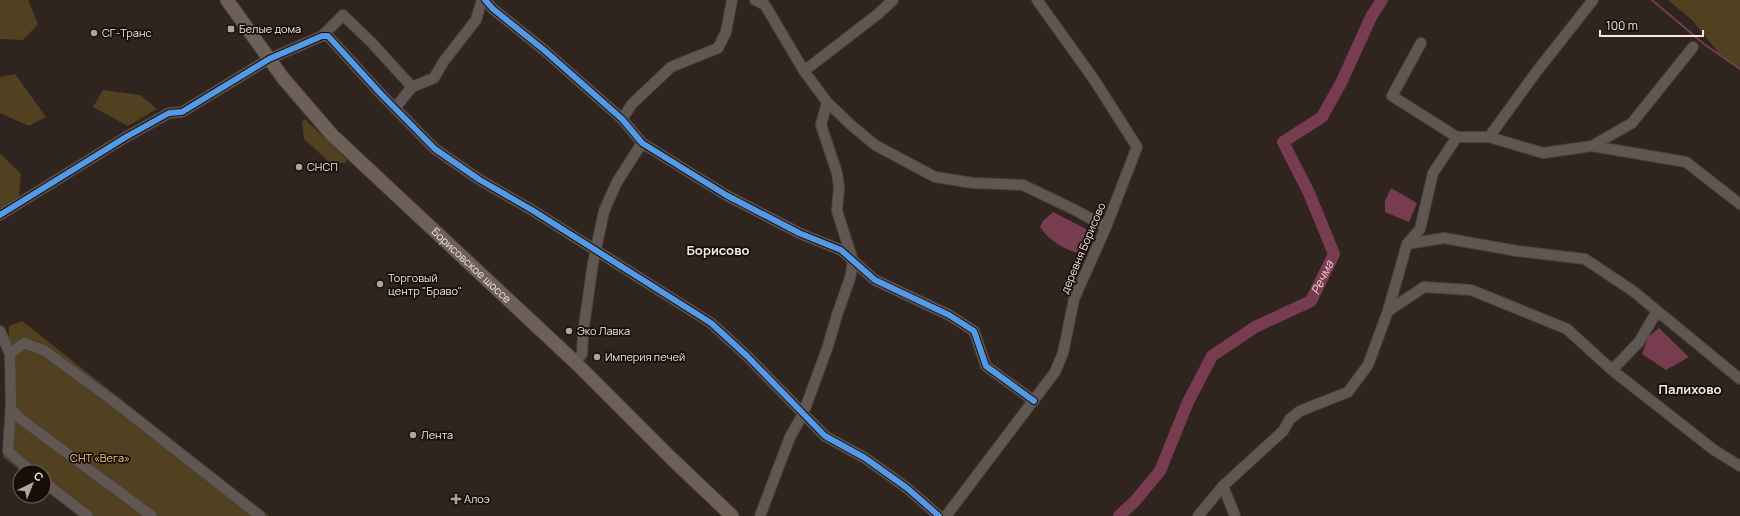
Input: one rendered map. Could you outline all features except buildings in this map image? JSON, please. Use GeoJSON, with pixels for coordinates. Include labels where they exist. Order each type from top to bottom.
{"type":"FeatureCollection","features":[{"type":"Feature","properties":{"kind":"main road","name":"Борисовское шоссе"},"geometry":{"type":"LineString","coordinates":[[227,0],[295,93],[332,135],[575,362],[672,459],[732,516]]}},
{"type":"Feature","properties":{"kind":"street"},"geometry":{"type":"LineString","coordinates":[[395,108],[412,87],[434,78],[444,61],[476,20],[482,0]]}},
{"type":"Feature","properties":{"kind":"street"},"geometry":{"type":"LineString","coordinates":[[485,0],[493,9],[544,50],[622,119],[642,143],[726,196],[799,233],[841,250],[875,280],[948,315],[974,331],[986,366],[1034,401]]}},
{"type":"Feature","properties":{"kind":"street"},"geometry":{"type":"LineString","coordinates":[[622,119],[632,104],[671,67],[718,48],[726,32],[732,0]]}},
{"type":"Feature","properties":{"kind":"street"},"geometry":{"type":"LineString","coordinates":[[755,0],[765,5],[804,71],[827,102],[876,145],[935,177],[973,183],[1023,185],[1106,227]]}},
{"type":"Feature","properties":{"kind":"street"},"geometry":{"type":"LineString","coordinates":[[804,71],[878,14],[893,0]]}},
{"type":"Feature","properties":{"kind":"street","name":"деревня Борисово"},"geometry":{"type":"LineString","coordinates":[[946,516],[1055,372],[1063,353],[1074,299],[1106,227],[1137,147],[1093,78],[1037,0]]}},
{"type":"Feature","properties":{"kind":"street"},"geometry":{"type":"LineString","coordinates":[[1489,137],[1537,71],[1593,0]]}},
{"type":"Feature","properties":{"kind":"street"},"geometry":{"type":"LineString","coordinates":[[0,214],[126,137],[169,113],[182,112],[269,59],[322,36],[343,15],[372,43],[412,87]]}},
{"type":"Feature","properties":{"kind":"street"},"geometry":{"type":"LineString","coordinates":[[322,36],[328,36],[395,108],[442,153],[480,180],[532,210],[711,323],[747,356],[825,436],[865,458],[907,488],[939,516]]}},
{"type":"Feature","properties":{"kind":"street"},"geometry":{"type":"LineString","coordinates":[[1421,42],[1392,96],[1457,137],[1489,137],[1542,153],[1592,146],[1686,162],[1740,204]]}},
{"type":"Feature","properties":{"kind":"street"},"geometry":{"type":"LineString","coordinates":[[1592,146],[1632,123],[1693,47]]}},
{"type":"Feature","properties":{"kind":"street"},"geometry":{"type":"LineString","coordinates":[[760,516],[790,436],[803,414],[850,278],[853,260],[837,210],[839,187],[837,173],[821,125],[827,102]]}},
{"type":"Feature","properties":{"kind":"street"},"geometry":{"type":"LineString","coordinates":[[1198,516],[1223,486],[1283,431],[1290,419],[1300,411],[1348,392],[1368,365],[1388,311],[1407,244],[1420,229],[1433,172],[1457,137]]}},
{"type":"Feature","properties":{"kind":"street"},"geometry":{"type":"LineString","coordinates":[[575,362],[582,354],[596,251],[604,211],[617,182],[642,143]]}},
{"type":"Feature","properties":{"kind":"street"},"geometry":{"type":"LineString","coordinates":[[1407,244],[1444,238],[1517,251],[1585,259],[1633,291],[1740,379]]}},
{"type":"Feature","properties":{"kind":"street"},"geometry":{"type":"LineString","coordinates":[[1388,311],[1424,286],[1471,290],[1567,329],[1612,370],[1714,450],[1740,466]]}},
{"type":"Feature","properties":{"kind":"street"},"geometry":{"type":"LineString","coordinates":[[1612,370],[1639,342],[1657,311]]}},
{"type":"Feature","properties":{"kind":"street"},"geometry":{"type":"LineString","coordinates":[[0,333],[10,354],[11,409],[8,451],[23,464]]}},
{"type":"Feature","properties":{"kind":"street"},"geometry":{"type":"LineString","coordinates":[[10,354],[24,343],[45,351],[112,400],[254,514]]}},
{"type":"Feature","properties":{"kind":"street"},"geometry":{"type":"LineString","coordinates":[[11,409],[22,420],[152,516]]}},
{"type":"Feature","properties":{"kind":"street"},"geometry":{"type":"LineString","coordinates":[[1223,486],[1235,516]]}},
{"type":"Feature","properties":{"kind":"street"},"geometry":{"type":"LineString","coordinates":[[52,488],[88,516]]}},
{"type":"Feature","properties":{"kind":"green space"},"geometry":{"type":"Polygon","coordinates":[[[0,0],[28,0],[38,24],[23,40],[0,39],[0,0]]]}},
{"type":"Feature","properties":{"kind":"green space"},"geometry":{"type":"Polygon","coordinates":[[[1668,0],[1740,0],[1740,69],[1722,57],[1692,20],[1668,0]]]}},
{"type":"Feature","properties":{"kind":"green space"},"geometry":{"type":"Polygon","coordinates":[[[15,74],[46,117],[29,126],[0,113],[0,77],[15,74]]]}},
{"type":"Feature","properties":{"kind":"green space"},"geometry":{"type":"Polygon","coordinates":[[[103,90],[140,95],[157,109],[128,126],[93,107],[103,90]]]}},
{"type":"Feature","properties":{"kind":"green space"},"geometry":{"type":"Polygon","coordinates":[[[305,119],[347,160],[346,163],[329,162],[304,139],[302,122],[305,119]]]}},
{"type":"Feature","properties":{"kind":"green space"},"geometry":{"type":"Polygon","coordinates":[[[0,153],[21,174],[19,196],[0,209],[0,153]]]}},
{"type":"Feature","properties":{"kind":"green space","name":"СНТ «Вега»"},"geometry":{"type":"Polygon","coordinates":[[[22,321],[269,516],[81,516],[52,494],[52,464],[12,464],[3,457],[9,326],[22,321]]]}},
{"type":"Feature","properties":{"kind":"shaded area"},"geometry":{"type":"Polygon","coordinates":[[[1391,188],[1417,203],[1409,222],[1385,212],[1385,201],[1391,188]]]}},
{"type":"Feature","properties":{"kind":"shaded area"},"geometry":{"type":"Polygon","coordinates":[[[1053,212],[1094,233],[1084,255],[1059,245],[1044,233],[1040,227],[1043,221],[1053,212]]]}},
{"type":"Feature","properties":{"kind":"shaded area"},"geometry":{"type":"Polygon","coordinates":[[[1659,328],[1689,357],[1666,370],[1642,354],[1648,337],[1659,328]]]}},
{"type":"Feature","properties":{"kind":"waterway","name":"Речма"},"geometry":{"type":"LineString","coordinates":[[1119,516],[1135,501],[1160,471],[1188,402],[1212,356],[1255,327],[1311,301],[1334,254],[1309,193],[1283,142],[1322,117],[1341,83],[1371,17],[1382,0]]}},
{"type":"Feature","properties":{"kind":"waterway"},"geometry":{"type":"LineString","coordinates":[[1652,0],[1704,44],[1740,69]]}},
{"type":"Feature","properties":{"kind":"cycle path"},"geometry":{"type":"LineString","coordinates":[[485,0],[493,9],[544,50],[622,119],[642,143],[726,195],[799,233],[841,250],[875,280],[949,315],[974,331],[986,366],[1034,401]]}},
{"type":"Feature","properties":{"kind":"cycle path"},"geometry":{"type":"LineString","coordinates":[[0,215],[126,137],[169,113],[182,112],[269,59],[322,36],[328,36],[381,94],[435,149],[480,180],[532,210],[711,323],[747,356],[825,436],[865,458],[907,488],[939,516]]}},
{"type":"Feature","properties":{"kind":"place","name":"Белые дома"},"geometry":{"type":"Point","coordinates":[231,29]}},
{"type":"Feature","properties":{"kind":"place","name":"СГ-Транс"},"geometry":{"type":"Point","coordinates":[94,33]}},
{"type":"Feature","properties":{"kind":"place","name":"СНСП"},"geometry":{"type":"Point","coordinates":[299,167]}},
{"type":"Feature","properties":{"kind":"place","name":"Торговый центр \"Браво\""},"geometry":{"type":"Point","coordinates":[380,284]}},
{"type":"Feature","properties":{"kind":"place","name":"Эко Лавка"},"geometry":{"type":"Point","coordinates":[569,331]}},
{"type":"Feature","properties":{"kind":"place","name":"Империя печей"},"geometry":{"type":"Point","coordinates":[597,357]}},
{"type":"Feature","properties":{"kind":"place","name":"Лента"},"geometry":{"type":"Point","coordinates":[413,435]}},
{"type":"Feature","properties":{"kind":"place","name":"Алоэ"},"geometry":{"type":"Point","coordinates":[456,499]}},
{"type":"Feature","properties":{"kind":"district","name":"Борисово"},"geometry":{"type":"Point","coordinates":[718,250]}},
{"type":"Feature","properties":{"kind":"district","name":"Палихово"},"geometry":{"type":"Point","coordinates":[1690,389]}}]}
